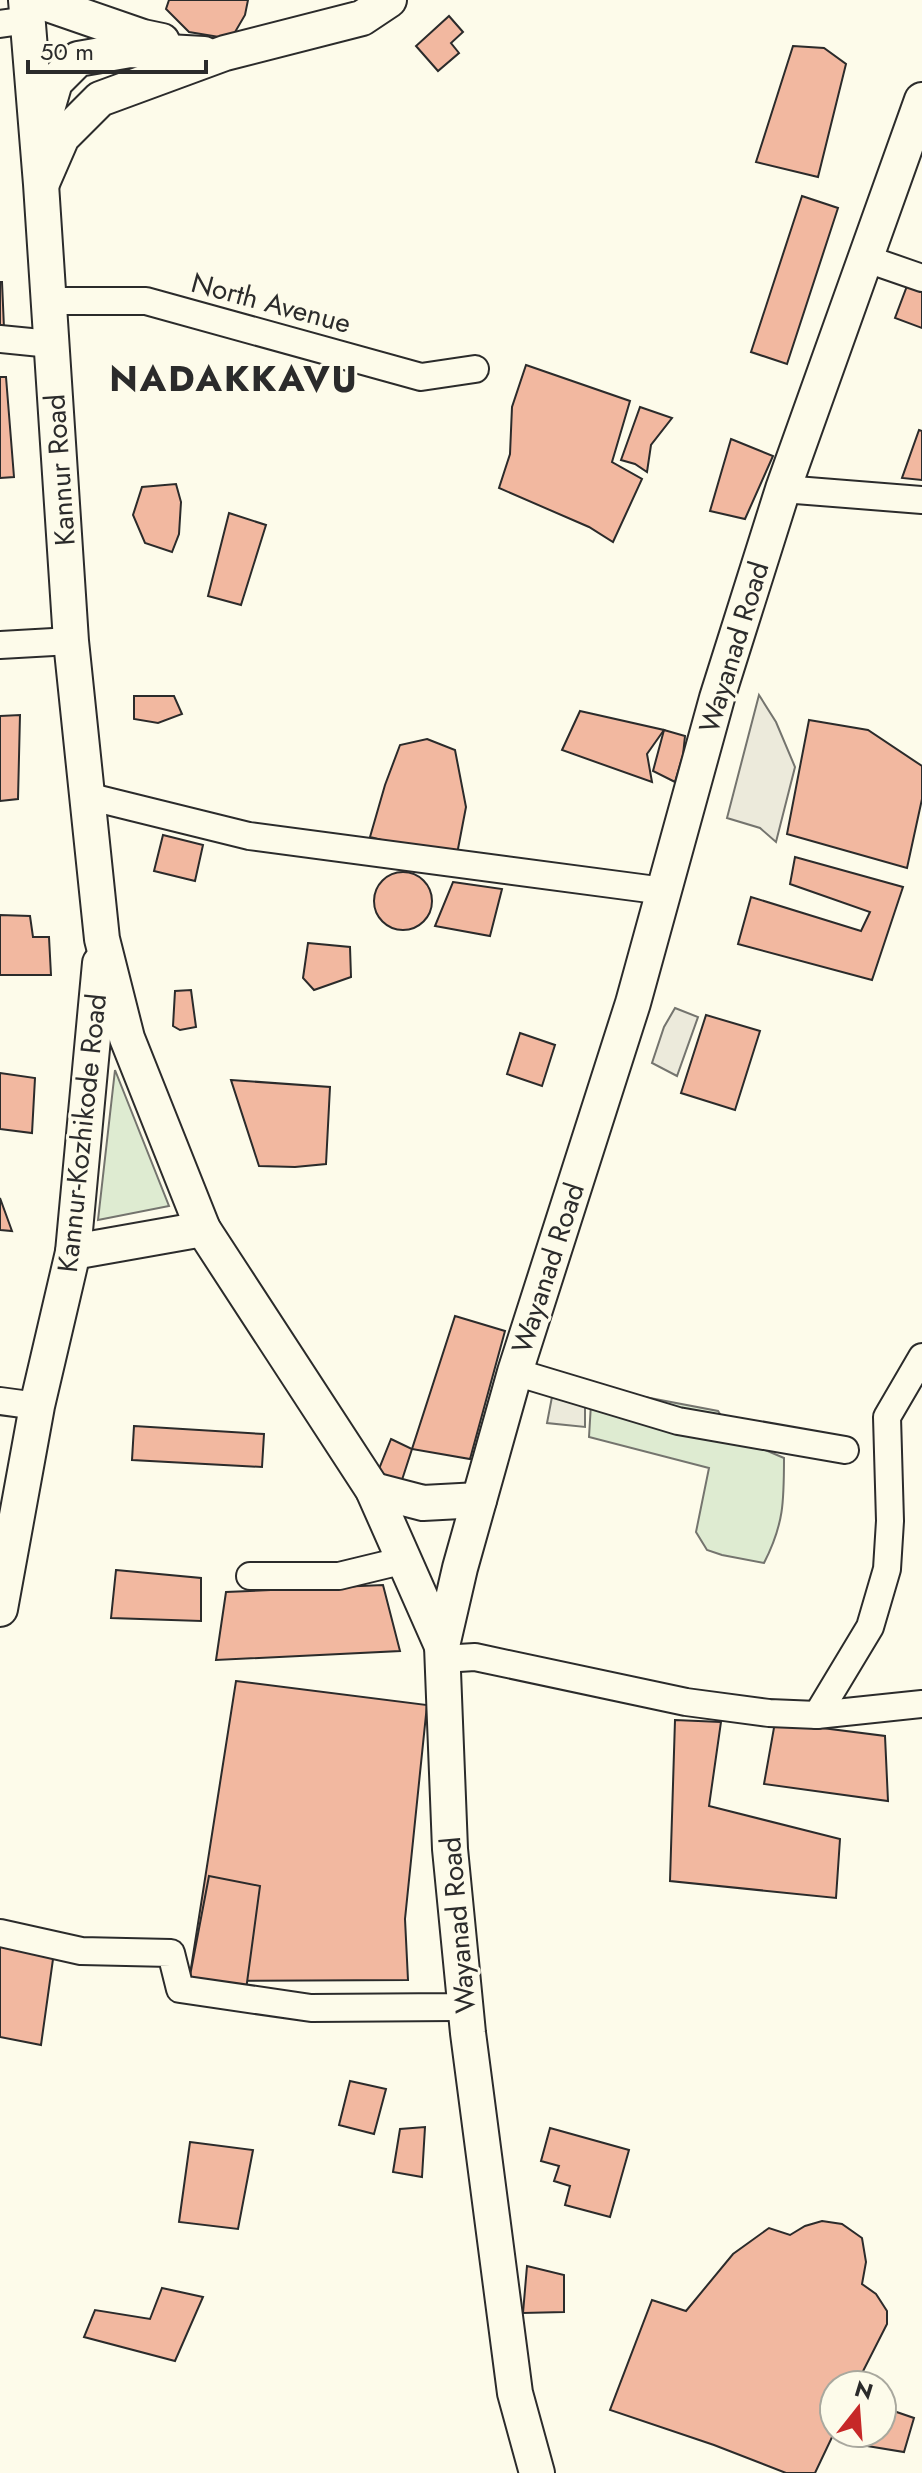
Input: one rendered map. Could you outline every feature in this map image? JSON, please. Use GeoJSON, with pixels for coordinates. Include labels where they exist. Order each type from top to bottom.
{"type":"FeatureCollection","features":[{"type":"Feature","properties":{"kind":"main road"},"geometry":{"type":"LineString","coordinates":[[41,184],[62,137],[100,99],[225,53],[362,18],[389,0]]}},
{"type":"Feature","properties":{"kind":"main road"},"geometry":{"type":"LineString","coordinates":[[22,11],[225,53]]}},
{"type":"Feature","properties":{"kind":"main road","name":"Kannur Road"},"geometry":{"type":"LineString","coordinates":[[22,11],[41,184],[71,641],[102,939]]}},
{"type":"Feature","properties":{"kind":"main road"},"geometry":{"type":"LineString","coordinates":[[37,145],[55,82],[78,59],[130,50],[225,53]]}},
{"type":"Feature","properties":{"kind":"main road","name":"Wayanad Road"},"geometry":{"type":"LineString","coordinates":[[537,2473],[515,2393],[465,2005],[450,1849],[442,1652],[479,1500],[515,1372],[633,1003],[717,698],[783,489],[922,100]]}},
{"type":"Feature","properties":{"kind":"main road"},"geometry":{"type":"LineString","coordinates":[[102,939],[127,1038],[203,1229],[373,1490],[442,1652]]}},
{"type":"Feature","properties":{"kind":"main road","name":"Kannur-Kozhikode Road"},"geometry":{"type":"LineString","coordinates":[[0,1609],[37,1406],[73,1252],[102,939]]}},
{"type":"Feature","properties":{"kind":"main road"},"geometry":{"type":"LineString","coordinates":[[73,1252],[203,1229]]}},
{"type":"Feature","properties":{"kind":"main road"},"geometry":{"type":"LineString","coordinates":[[373,1490],[423,1503],[479,1500]]}},
{"type":"Feature","properties":{"kind":"street"},"geometry":{"type":"LineString","coordinates":[[867,259],[922,278]]}},
{"type":"Feature","properties":{"kind":"street","name":"North Avenue"},"geometry":{"type":"LineString","coordinates":[[49,301],[146,301],[421,377],[475,369]]}},
{"type":"Feature","properties":{"kind":"street"},"geometry":{"type":"LineString","coordinates":[[0,339],[51,344]]}},
{"type":"Feature","properties":{"kind":"street"},"geometry":{"type":"LineString","coordinates":[[783,489],[922,500]]}},
{"type":"Feature","properties":{"kind":"street"},"geometry":{"type":"LineString","coordinates":[[0,645],[71,641]]}},
{"type":"Feature","properties":{"kind":"street"},"geometry":{"type":"LineString","coordinates":[[87,796],[249,836],[664,891]]}},
{"type":"Feature","properties":{"kind":"street"},"geometry":{"type":"LineString","coordinates":[[817,1715],[870,1627],[887,1569],[890,1521],[887,1417],[922,1357]]}},
{"type":"Feature","properties":{"kind":"street"},"geometry":{"type":"LineString","coordinates":[[515,1372],[678,1421],[845,1450]]}},
{"type":"Feature","properties":{"kind":"street"},"geometry":{"type":"LineString","coordinates":[[0,1401],[37,1406]]}},
{"type":"Feature","properties":{"kind":"street"},"geometry":{"type":"LineString","coordinates":[[250,1576],[339,1576],[405,1560]]}},
{"type":"Feature","properties":{"kind":"street"},"geometry":{"type":"LineString","coordinates":[[442,1652],[686,1702],[769,1713],[817,1715],[922,1704]]}},
{"type":"Feature","properties":{"kind":"street"},"geometry":{"type":"LineString","coordinates":[[0,1933],[81,1951],[171,1953],[180,1989],[311,2008],[465,2005]]}},
{"type":"Feature","properties":{"kind":"green space"},"geometry":{"type":"Polygon","coordinates":[[[115,1070],[169,1206],[98,1220],[115,1070]]]}},
{"type":"Feature","properties":{"kind":"green space"},"geometry":{"type":"Polygon","coordinates":[[[592,1387],[718,1411],[735,1437],[784,1458],[782,1512],[764,1563],[707,1550],[696,1532],[709,1468],[589,1437],[592,1387]]]}},
{"type":"Feature","properties":{"kind":"shaded area"},"geometry":{"type":"Polygon","coordinates":[[[759,695],[776,722],[795,767],[776,842],[760,828],[727,818],[759,695]]]}},
{"type":"Feature","properties":{"kind":"shaded area"},"geometry":{"type":"Polygon","coordinates":[[[675,1008],[698,1017],[677,1076],[652,1063],[664,1027],[675,1008]]]}},
{"type":"Feature","properties":{"kind":"shaded area"},"geometry":{"type":"Polygon","coordinates":[[[555,1381],[585,1391],[585,1427],[547,1423],[555,1381]]]}},
{"type":"Feature","properties":{"kind":"building"},"geometry":{"type":"Polygon","coordinates":[[[169,0],[248,0],[245,15],[231,39],[189,32],[166,9],[169,0]]]}},
{"type":"Feature","properties":{"kind":"building"},"geometry":{"type":"Polygon","coordinates":[[[449,16],[463,32],[451,43],[459,53],[438,71],[416,46],[449,16]]]}},
{"type":"Feature","properties":{"kind":"building"},"geometry":{"type":"Polygon","coordinates":[[[793,46],[824,48],[846,64],[818,177],[756,162],[793,46]]]}},
{"type":"Feature","properties":{"kind":"building"},"geometry":{"type":"Polygon","coordinates":[[[802,196],[838,208],[787,364],[751,352],[802,196]]]}},
{"type":"Feature","properties":{"kind":"building"},"geometry":{"type":"Polygon","coordinates":[[[2,282],[4,328],[0,328],[2,282]]]}},
{"type":"Feature","properties":{"kind":"building"},"geometry":{"type":"Polygon","coordinates":[[[907,286],[922,290],[922,328],[895,318],[907,286]]]}},
{"type":"Feature","properties":{"kind":"building"},"geometry":{"type":"Polygon","coordinates":[[[526,365],[630,401],[612,462],[642,479],[613,542],[589,527],[499,488],[510,454],[512,407],[526,365]]]}},
{"type":"Feature","properties":{"kind":"building"},"geometry":{"type":"Polygon","coordinates":[[[0,377],[6,377],[14,477],[0,478],[0,377]]]}},
{"type":"Feature","properties":{"kind":"building"},"geometry":{"type":"Polygon","coordinates":[[[640,407],[672,418],[651,445],[647,472],[621,460],[640,407]]]}},
{"type":"Feature","properties":{"kind":"building"},"geometry":{"type":"Polygon","coordinates":[[[919,430],[922,431],[922,480],[902,478],[919,430]]]}},
{"type":"Feature","properties":{"kind":"building"},"geometry":{"type":"Polygon","coordinates":[[[731,439],[773,456],[745,519],[710,511],[731,439]]]}},
{"type":"Feature","properties":{"kind":"building"},"geometry":{"type":"Polygon","coordinates":[[[176,484],[181,502],[179,534],[172,552],[145,543],[133,515],[142,487],[176,484]]]}},
{"type":"Feature","properties":{"kind":"building"},"geometry":{"type":"Polygon","coordinates":[[[229,513],[266,525],[241,605],[208,596],[229,513]]]}},
{"type":"Feature","properties":{"kind":"building"},"geometry":{"type":"Polygon","coordinates":[[[134,696],[174,696],[182,714],[158,723],[134,719],[134,696]]]}},
{"type":"Feature","properties":{"kind":"building"},"geometry":{"type":"Polygon","coordinates":[[[580,711],[664,730],[647,754],[652,782],[562,750],[580,711]]]}},
{"type":"Feature","properties":{"kind":"building"},"geometry":{"type":"Polygon","coordinates":[[[20,715],[18,799],[0,801],[0,716],[20,715]]]}},
{"type":"Feature","properties":{"kind":"building"},"geometry":{"type":"Polygon","coordinates":[[[809,720],[868,730],[922,766],[922,799],[907,868],[787,834],[809,720]]]}},
{"type":"Feature","properties":{"kind":"building"},"geometry":{"type":"Polygon","coordinates":[[[664,730],[685,736],[675,782],[653,771],[664,730]]]}},
{"type":"Feature","properties":{"kind":"building"},"geometry":{"type":"Polygon","coordinates":[[[427,739],[455,750],[466,807],[457,854],[370,837],[400,745],[427,739]]]}},
{"type":"Feature","properties":{"kind":"building"},"geometry":{"type":"Polygon","coordinates":[[[163,835],[203,845],[195,881],[154,871],[163,835]]]}},
{"type":"Feature","properties":{"kind":"building"},"geometry":{"type":"Polygon","coordinates":[[[795,857],[903,887],[872,980],[738,944],[751,897],[861,931],[870,912],[790,884],[795,857]]]}},
{"type":"Feature","properties":{"kind":"building"},"geometry":{"type":"Polygon","coordinates":[[[403,872],[423,881],[432,901],[423,921],[403,930],[383,921],[374,901],[383,881],[403,872]]]}},
{"type":"Feature","properties":{"kind":"building"},"geometry":{"type":"Polygon","coordinates":[[[453,882],[502,889],[490,936],[435,926],[453,882]]]}},
{"type":"Feature","properties":{"kind":"building"},"geometry":{"type":"Polygon","coordinates":[[[0,915],[30,916],[33,937],[49,937],[51,975],[0,975],[0,915]]]}},
{"type":"Feature","properties":{"kind":"building"},"geometry":{"type":"Polygon","coordinates":[[[308,943],[350,947],[351,977],[314,990],[303,978],[308,943]]]}},
{"type":"Feature","properties":{"kind":"building"},"geometry":{"type":"Polygon","coordinates":[[[191,990],[196,1027],[180,1030],[173,1026],[175,991],[191,990]]]}},
{"type":"Feature","properties":{"kind":"building"},"geometry":{"type":"Polygon","coordinates":[[[706,1015],[760,1031],[735,1110],[681,1093],[706,1015]]]}},
{"type":"Feature","properties":{"kind":"building"},"geometry":{"type":"Polygon","coordinates":[[[520,1033],[555,1045],[542,1086],[507,1074],[520,1033]]]}},
{"type":"Feature","properties":{"kind":"building"},"geometry":{"type":"Polygon","coordinates":[[[0,1073],[35,1078],[32,1133],[0,1129],[0,1073]]]}},
{"type":"Feature","properties":{"kind":"building"},"geometry":{"type":"Polygon","coordinates":[[[231,1080],[330,1087],[326,1164],[259,1166],[231,1080]]]}},
{"type":"Feature","properties":{"kind":"building"},"geometry":{"type":"Polygon","coordinates":[[[0,1198],[12,1231],[0,1230],[0,1198]]]}},
{"type":"Feature","properties":{"kind":"building"},"geometry":{"type":"Polygon","coordinates":[[[455,1316],[505,1331],[470,1459],[412,1449],[455,1316]]]}},
{"type":"Feature","properties":{"kind":"building"},"geometry":{"type":"Polygon","coordinates":[[[134,1426],[264,1434],[262,1467],[132,1460],[134,1426]]]}},
{"type":"Feature","properties":{"kind":"building"},"geometry":{"type":"Polygon","coordinates":[[[391,1439],[412,1449],[401,1483],[377,1474],[391,1439]]]}},
{"type":"Feature","properties":{"kind":"building"},"geometry":{"type":"Polygon","coordinates":[[[116,1570],[201,1578],[201,1621],[111,1618],[116,1570]]]}},
{"type":"Feature","properties":{"kind":"building"},"geometry":{"type":"Polygon","coordinates":[[[383,1585],[400,1651],[216,1660],[226,1592],[383,1585]]]}},
{"type":"Feature","properties":{"kind":"building"},"geometry":{"type":"Polygon","coordinates":[[[236,1681],[427,1705],[405,1919],[408,1980],[189,1981],[236,1681]]]}},
{"type":"Feature","properties":{"kind":"building"},"geometry":{"type":"Polygon","coordinates":[[[675,1720],[721,1722],[709,1806],[840,1839],[836,1898],[670,1881],[675,1720]]]}},
{"type":"Feature","properties":{"kind":"building"},"geometry":{"type":"Polygon","coordinates":[[[775,1722],[885,1736],[888,1801],[764,1784],[775,1722]]]}},
{"type":"Feature","properties":{"kind":"building"},"geometry":{"type":"Polygon","coordinates":[[[209,1876],[260,1886],[246,1990],[189,1981],[209,1876]]]}},
{"type":"Feature","properties":{"kind":"building"},"geometry":{"type":"Polygon","coordinates":[[[0,1945],[54,1952],[41,2045],[0,2037],[0,1945]]]}},
{"type":"Feature","properties":{"kind":"building"},"geometry":{"type":"Polygon","coordinates":[[[350,2081],[386,2089],[374,2134],[339,2125],[350,2081]]]}},
{"type":"Feature","properties":{"kind":"building"},"geometry":{"type":"Polygon","coordinates":[[[425,2127],[422,2177],[393,2172],[400,2129],[425,2127]]]}},
{"type":"Feature","properties":{"kind":"building"},"geometry":{"type":"Polygon","coordinates":[[[550,2128],[629,2150],[610,2217],[565,2205],[570,2186],[554,2181],[559,2166],[541,2161],[550,2128]]]}},
{"type":"Feature","properties":{"kind":"building"},"geometry":{"type":"Polygon","coordinates":[[[190,2142],[253,2150],[238,2229],[179,2222],[190,2142]]]}},
{"type":"Feature","properties":{"kind":"building"},"geometry":{"type":"Polygon","coordinates":[[[822,2221],[842,2224],[862,2238],[866,2262],[862,2284],[876,2294],[887,2311],[887,2324],[864,2369],[818,2369],[818,2449],[826,2449],[815,2473],[786,2473],[610,2410],[652,2300],[686,2311],[733,2254],[769,2228],[790,2235],[822,2221]]]}},
{"type":"Feature","properties":{"kind":"building"},"geometry":{"type":"Polygon","coordinates":[[[527,2266],[564,2275],[564,2312],[523,2313],[527,2266]]]}},
{"type":"Feature","properties":{"kind":"building"},"geometry":{"type":"Polygon","coordinates":[[[162,2288],[203,2297],[175,2361],[84,2337],[95,2310],[150,2319],[162,2288]]]}},
{"type":"Feature","properties":{"kind":"building"},"geometry":{"type":"Polygon","coordinates":[[[898,2412],[914,2418],[904,2452],[886,2449],[898,2449],[898,2412]]]}},
{"type":"Feature","properties":{"kind":"district","name":"NADAKKAVU"},"geometry":{"type":"Point","coordinates":[234,378]}}]}
